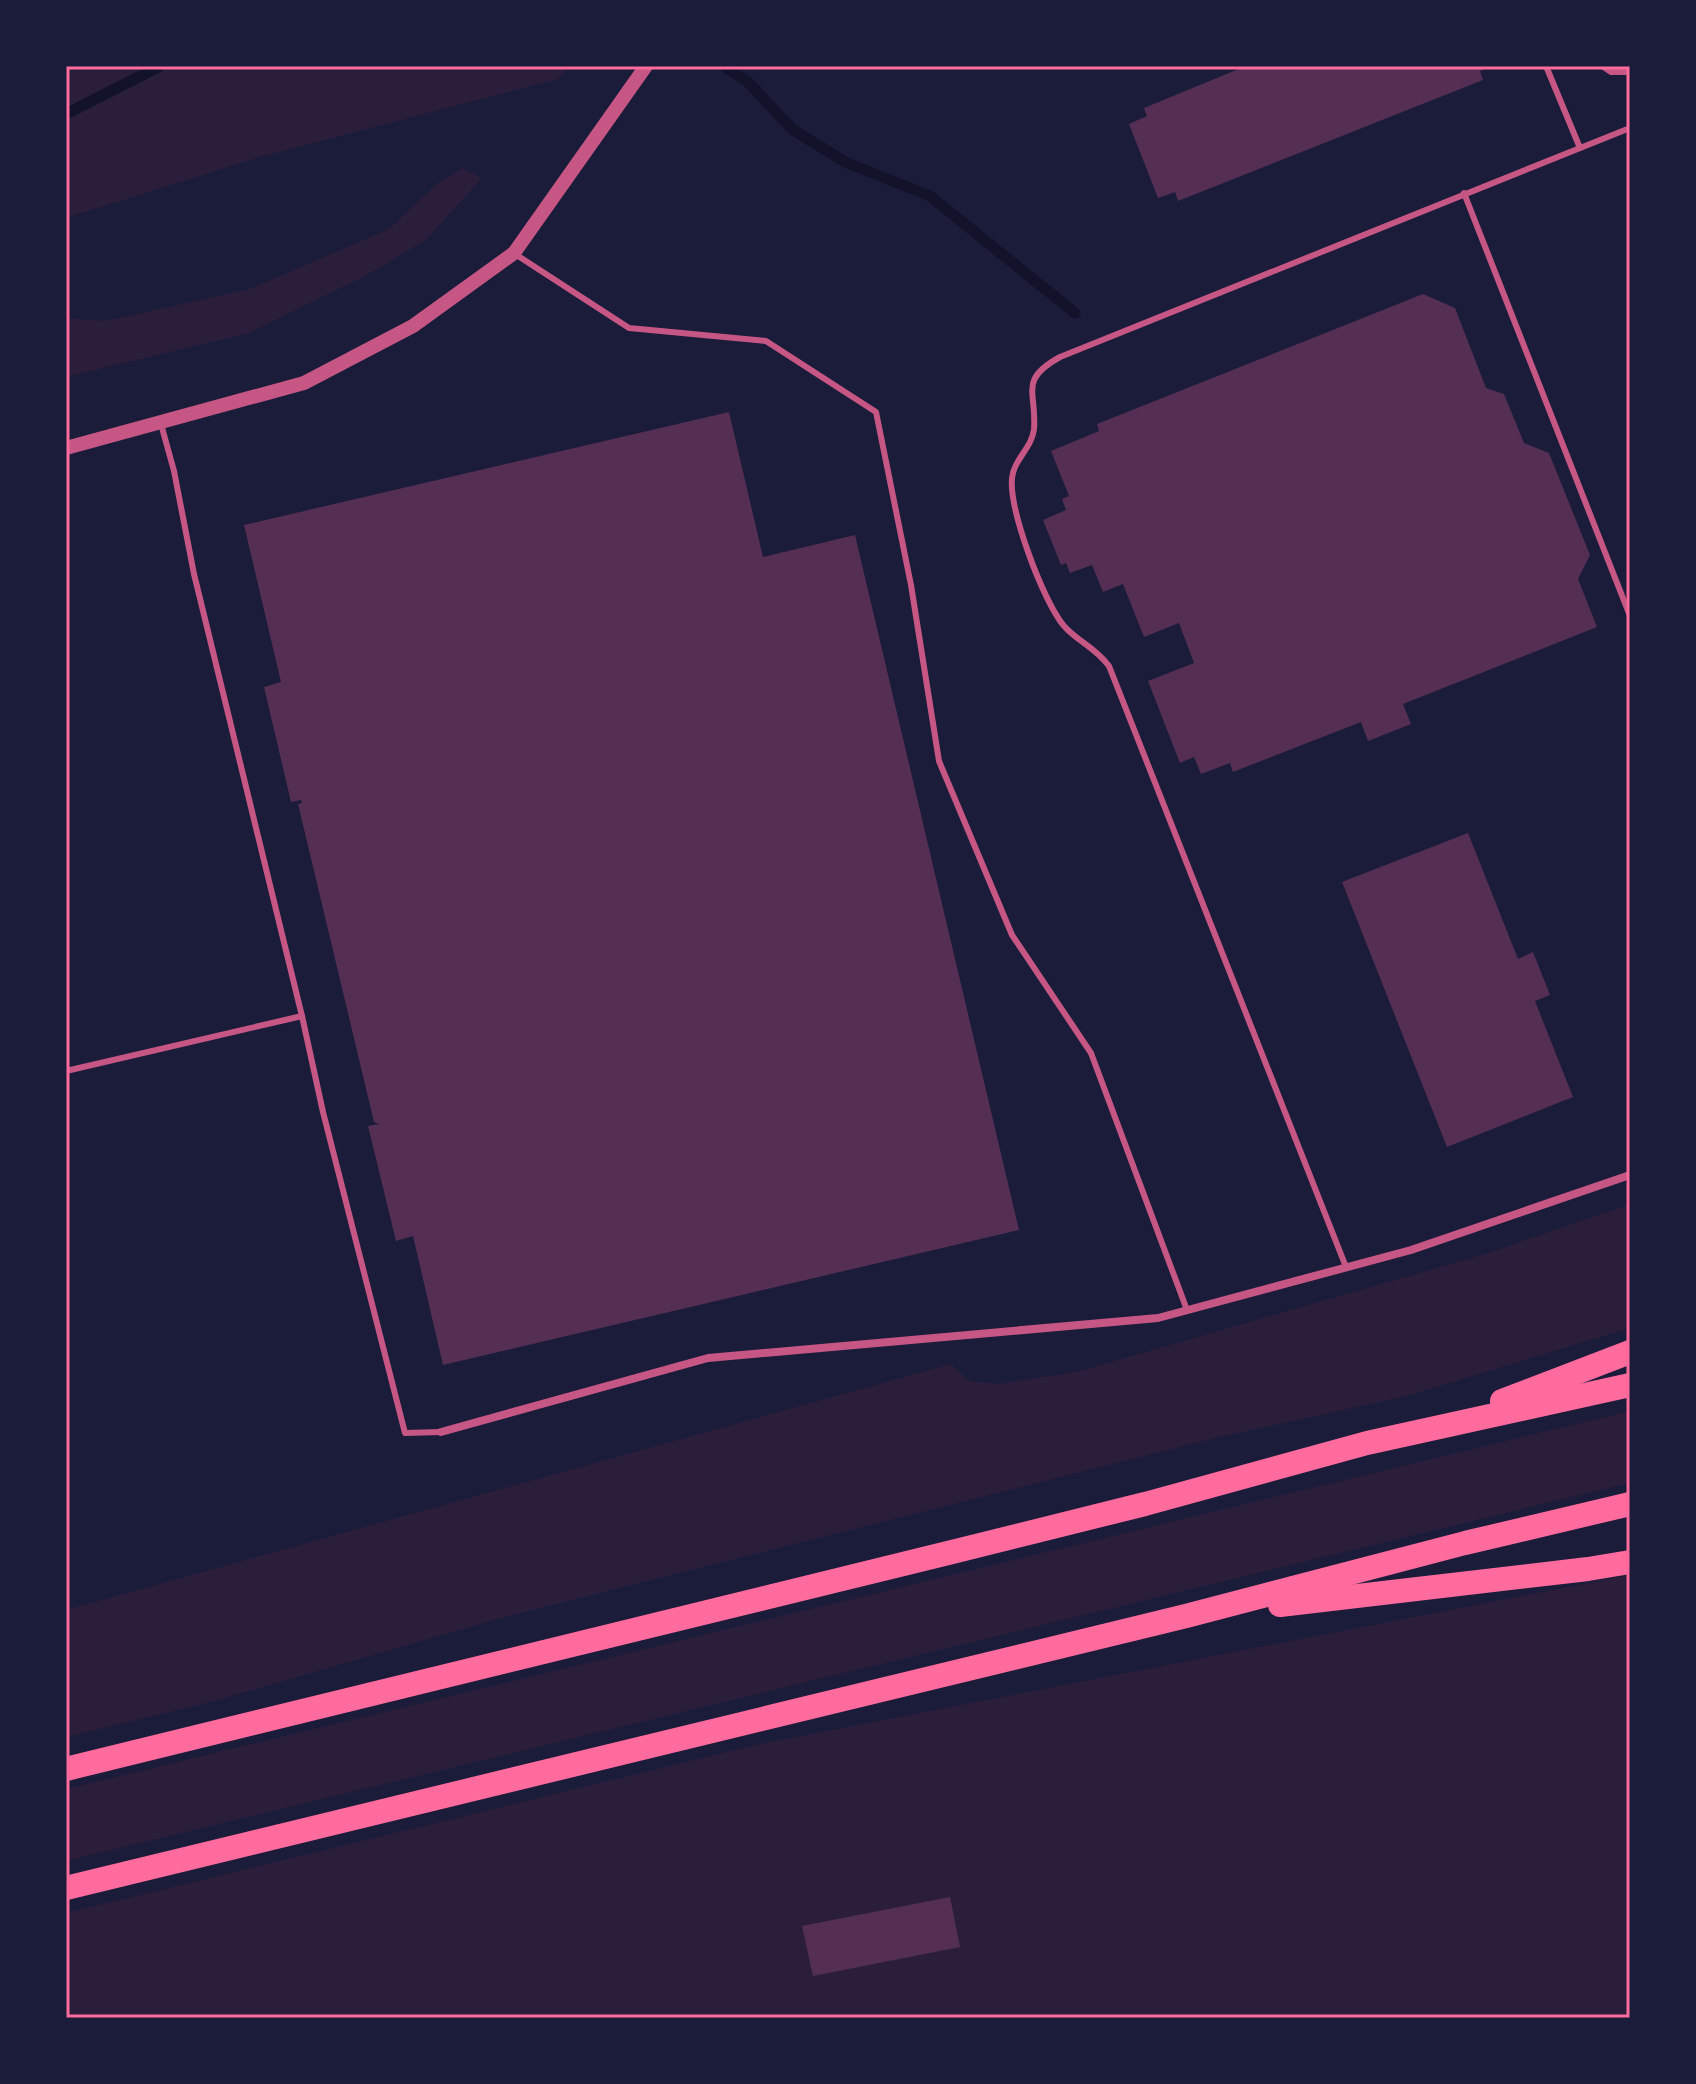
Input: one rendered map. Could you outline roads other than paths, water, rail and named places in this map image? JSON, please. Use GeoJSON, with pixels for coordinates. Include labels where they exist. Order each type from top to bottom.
{"type":"FeatureCollection","features":[{"type":"Feature","properties":{"kind":"highway"},"geometry":{"type":"LineString","coordinates":[[1429,1429],[1630,1352]]}},
{"type":"Feature","properties":{"kind":"highway"},"geometry":{"type":"LineString","coordinates":[[66,1769],[933,1557],[1429,1429],[1630,1385]]}},
{"type":"Feature","properties":{"kind":"highway"},"geometry":{"type":"LineString","coordinates":[[66,1888],[1186,1616],[1465,1543],[1630,1504]]}},
{"type":"Feature","properties":{"kind":"highway"},"geometry":{"type":"LineString","coordinates":[[1186,1616],[1630,1562]]}},
{"type":"Feature","properties":{"kind":"street"},"geometry":{"type":"LineString","coordinates":[[66,448],[304,383],[413,326],[514,253],[646,66]]}},
{"type":"Feature","properties":{"kind":"street"},"geometry":{"type":"LineString","coordinates":[[441,1432],[708,1358],[1158,1318],[1411,1250],[1630,1175]]}},
{"type":"Feature","properties":{"kind":"lane"},"geometry":{"type":"LineString","coordinates":[[1546,66],[1580,148]]}},
{"type":"Feature","properties":{"kind":"lane"},"geometry":{"type":"LineString","coordinates":[[1602,66],[1611,72],[1630,72]]}},
{"type":"Feature","properties":{"kind":"lane"},"geometry":{"type":"LineString","coordinates":[[1346,1267],[1109,666],[1097,650],[1066,628],[1053,611],[1013,505],[1013,473],[1033,439],[1033,381],[1049,363],[1630,128]]}},
{"type":"Feature","properties":{"kind":"lane"},"geometry":{"type":"LineString","coordinates":[[1464,193],[1630,616]]}},
{"type":"Feature","properties":{"kind":"lane"},"geometry":{"type":"LineString","coordinates":[[514,253],[629,328],[766,341],[876,412],[911,585],[939,761],[1012,935],[1091,1053],[1187,1310]]}},
{"type":"Feature","properties":{"kind":"lane"},"geometry":{"type":"LineString","coordinates":[[161,424],[323,1112],[405,1433],[441,1432]]}},
{"type":"Feature","properties":{"kind":"lane"},"geometry":{"type":"LineString","coordinates":[[66,1071],[302,1016]]}},
{"type":"Feature","properties":{"kind":"waterway"},"geometry":{"type":"LineString","coordinates":[[66,114],[160,66]]}},
{"type":"Feature","properties":{"kind":"waterway"},"geometry":{"type":"LineString","coordinates":[[724,66],[748,82],[792,129],[845,162],[930,196],[1075,313]]}}]}
